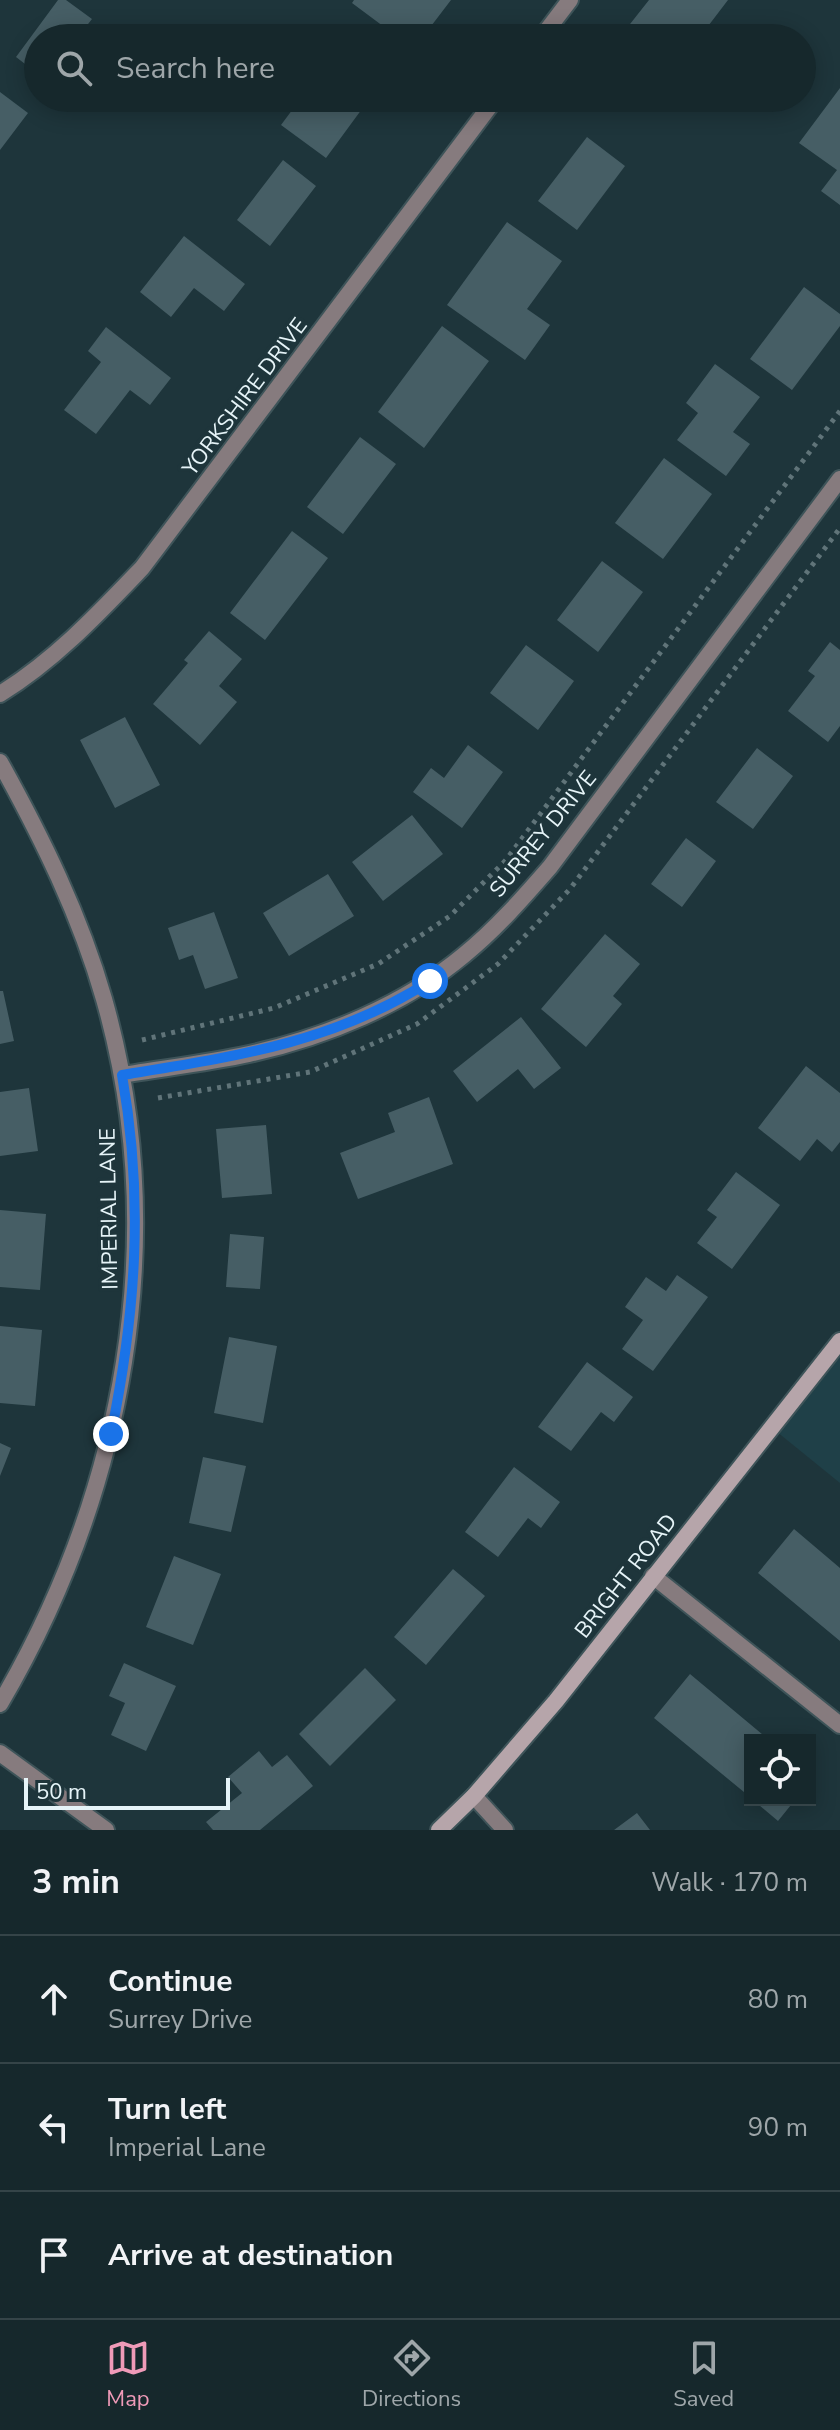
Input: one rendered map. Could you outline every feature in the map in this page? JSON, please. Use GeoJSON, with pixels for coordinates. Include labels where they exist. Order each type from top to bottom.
{"type":"FeatureCollection","features":[{"type":"Feature","properties":{"kind":"main road","name":"BRIGHT ROAD"},"geometry":{"type":"LineString","coordinates":[[439,1830],[474,1796],[556,1701],[840,1341]]}},
{"type":"Feature","properties":{"kind":"street"},"geometry":{"type":"LineString","coordinates":[[552,24],[570,0]]}},
{"type":"Feature","properties":{"kind":"street","name":"YORKSHIRE DRIVE"},"geometry":{"type":"LineString","coordinates":[[0,694],[27,677],[88,625],[142,568],[485,112]]}},
{"type":"Feature","properties":{"kind":"street","name":"SURREY DRIVE"},"geometry":{"type":"LineString","coordinates":[[122,1075],[250,1054],[321,1034],[403,998],[465,955],[550,867],[840,479]]}},
{"type":"Feature","properties":{"kind":"street","name":"IMPERIAL LANE"},"geometry":{"type":"LineString","coordinates":[[0,762],[39,833],[85,941],[104,1000],[122,1075],[136,1183],[132,1307],[125,1365],[111,1434],[89,1507],[51,1604],[27,1659],[0,1704]]}},
{"type":"Feature","properties":{"kind":"street"},"geometry":{"type":"LineString","coordinates":[[653,1576],[840,1725]]}},
{"type":"Feature","properties":{"kind":"street"},"geometry":{"type":"LineString","coordinates":[[0,1753],[106,1830]]}},
{"type":"Feature","properties":{"kind":"street"},"geometry":{"type":"LineString","coordinates":[[474,1796],[505,1830]]}},
{"type":"Feature","properties":{"kind":"path"},"geometry":{"type":"LineString","coordinates":[[142,1040],[274,1008],[378,964],[450,916],[506,860],[840,411]]}},
{"type":"Feature","properties":{"kind":"shaded area"},"geometry":{"type":"Polygon","coordinates":[[[840,1342],[840,1483],[771,1427],[840,1342]]]}},
{"type":"Feature","properties":{"kind":"building"},"geometry":{"type":"Polygon","coordinates":[[[58,0],[66,0],[92,19],[88,24],[40,24],[58,0]]]}},
{"type":"Feature","properties":{"kind":"building"},"geometry":{"type":"Polygon","coordinates":[[[354,0],[451,0],[433,24],[380,24],[352,3],[354,0]]]}},
{"type":"Feature","properties":{"kind":"building"},"geometry":{"type":"Polygon","coordinates":[[[649,0],[728,0],[710,24],[630,24],[649,0]]]}},
{"type":"Feature","properties":{"kind":"building"},"geometry":{"type":"Polygon","coordinates":[[[24,46],[24,63],[16,57],[24,46]]]}},
{"type":"Feature","properties":{"kind":"building"},"geometry":{"type":"Polygon","coordinates":[[[840,88],[840,205],[821,191],[837,170],[799,143],[840,88]]]}},
{"type":"Feature","properties":{"kind":"building"},"geometry":{"type":"Polygon","coordinates":[[[0,92],[28,113],[0,150],[0,92]]]}},
{"type":"Feature","properties":{"kind":"building"},"geometry":{"type":"Polygon","coordinates":[[[291,112],[360,112],[326,158],[281,125],[291,112]]]}},
{"type":"Feature","properties":{"kind":"building"},"geometry":{"type":"Polygon","coordinates":[[[587,137],[625,166],[577,230],[538,201],[587,137]]]}},
{"type":"Feature","properties":{"kind":"building"},"geometry":{"type":"Polygon","coordinates":[[[283,160],[316,186],[270,246],[237,220],[283,160]]]}},
{"type":"Feature","properties":{"kind":"building"},"geometry":{"type":"Polygon","coordinates":[[[507,222],[562,261],[527,309],[550,325],[525,360],[447,305],[507,222]]]}},
{"type":"Feature","properties":{"kind":"building"},"geometry":{"type":"Polygon","coordinates":[[[184,236],[245,284],[224,311],[194,288],[171,317],[140,292],[184,236]]]}},
{"type":"Feature","properties":{"kind":"building"},"geometry":{"type":"Polygon","coordinates":[[[804,287],[840,314],[840,326],[792,390],[750,359],[804,287]]]}},
{"type":"Feature","properties":{"kind":"building"},"geometry":{"type":"Polygon","coordinates":[[[442,326],[489,361],[424,448],[378,412],[442,326]]]}},
{"type":"Feature","properties":{"kind":"building"},"geometry":{"type":"Polygon","coordinates":[[[106,327],[171,378],[150,405],[130,390],[96,434],[64,410],[101,362],[88,351],[106,327]]]}},
{"type":"Feature","properties":{"kind":"building"},"geometry":{"type":"Polygon","coordinates":[[[715,364],[760,397],[733,432],[750,444],[726,476],[677,440],[698,413],[686,403],[715,364]]]}},
{"type":"Feature","properties":{"kind":"building"},"geometry":{"type":"Polygon","coordinates":[[[360,437],[396,464],[343,534],[307,507],[360,437]]]}},
{"type":"Feature","properties":{"kind":"building"},"geometry":{"type":"Polygon","coordinates":[[[664,458],[712,494],[663,559],[615,523],[664,458]]]}},
{"type":"Feature","properties":{"kind":"building"},"geometry":{"type":"Polygon","coordinates":[[[292,531],[328,558],[265,640],[230,613],[292,531]]]}},
{"type":"Feature","properties":{"kind":"building"},"geometry":{"type":"Polygon","coordinates":[[[602,561],[643,592],[598,652],[557,620],[602,561]]]}},
{"type":"Feature","properties":{"kind":"building"},"geometry":{"type":"Polygon","coordinates":[[[209,631],[242,659],[219,686],[237,702],[200,745],[153,704],[188,663],[184,660],[209,631]]]}},
{"type":"Feature","properties":{"kind":"building"},"geometry":{"type":"Polygon","coordinates":[[[830,642],[840,650],[840,726],[828,742],[788,711],[815,676],[808,671],[830,642]]]}},
{"type":"Feature","properties":{"kind":"building"},"geometry":{"type":"Polygon","coordinates":[[[526,645],[574,681],[538,730],[490,693],[526,645]]]}},
{"type":"Feature","properties":{"kind":"building"},"geometry":{"type":"Polygon","coordinates":[[[125,717],[160,785],[115,808],[80,740],[125,717]]]}},
{"type":"Feature","properties":{"kind":"building"},"geometry":{"type":"Polygon","coordinates":[[[468,745],[503,772],[462,828],[413,792],[431,768],[444,778],[468,745]]]}},
{"type":"Feature","properties":{"kind":"building"},"geometry":{"type":"Polygon","coordinates":[[[757,748],[793,776],[753,829],[716,802],[757,748]]]}},
{"type":"Feature","properties":{"kind":"building"},"geometry":{"type":"Polygon","coordinates":[[[412,815],[443,854],[383,901],[352,862],[412,815]]]}},
{"type":"Feature","properties":{"kind":"building"},"geometry":{"type":"Polygon","coordinates":[[[686,838],[716,861],[682,907],[651,884],[686,838]]]}},
{"type":"Feature","properties":{"kind":"building"},"geometry":{"type":"Polygon","coordinates":[[[328,874],[354,916],[289,956],[263,913],[328,874]]]}},
{"type":"Feature","properties":{"kind":"building"},"geometry":{"type":"Polygon","coordinates":[[[214,912],[238,978],[205,989],[193,955],[179,960],[168,928],[214,912]]]}},
{"type":"Feature","properties":{"kind":"building"},"geometry":{"type":"Polygon","coordinates":[[[605,934],[640,964],[613,996],[622,1004],[586,1047],[541,1009],[605,934]]]}},
{"type":"Feature","properties":{"kind":"building"},"geometry":{"type":"Polygon","coordinates":[[[0,991],[3,991],[14,1041],[0,1044],[0,991]]]}},
{"type":"Feature","properties":{"kind":"building"},"geometry":{"type":"Polygon","coordinates":[[[521,1017],[561,1068],[534,1089],[518,1069],[477,1102],[453,1071],[521,1017]]]}},
{"type":"Feature","properties":{"kind":"building"},"geometry":{"type":"Polygon","coordinates":[[[806,1066],[840,1093],[840,1142],[832,1152],[817,1139],[800,1161],[758,1128],[806,1066]]]}},
{"type":"Feature","properties":{"kind":"building"},"geometry":{"type":"Polygon","coordinates":[[[29,1088],[38,1151],[0,1156],[0,1092],[29,1088]]]}},
{"type":"Feature","properties":{"kind":"building"},"geometry":{"type":"Polygon","coordinates":[[[429,1097],[453,1164],[358,1199],[340,1153],[395,1132],[388,1113],[429,1097]]]}},
{"type":"Feature","properties":{"kind":"building"},"geometry":{"type":"Polygon","coordinates":[[[266,1125],[272,1194],[222,1198],[216,1129],[266,1125]]]}},
{"type":"Feature","properties":{"kind":"building"},"geometry":{"type":"Polygon","coordinates":[[[736,1172],[780,1205],[732,1269],[697,1243],[717,1217],[707,1210],[736,1172]]]}},
{"type":"Feature","properties":{"kind":"building"},"geometry":{"type":"Polygon","coordinates":[[[0,1210],[46,1214],[40,1290],[0,1287],[0,1210]]]}},
{"type":"Feature","properties":{"kind":"building"},"geometry":{"type":"Polygon","coordinates":[[[230,1234],[264,1237],[260,1289],[226,1287],[230,1234]]]}},
{"type":"Feature","properties":{"kind":"building"},"geometry":{"type":"Polygon","coordinates":[[[677,1275],[708,1297],[653,1371],[622,1349],[643,1320],[625,1307],[646,1277],[666,1291],[677,1275]]]}},
{"type":"Feature","properties":{"kind":"building"},"geometry":{"type":"Polygon","coordinates":[[[0,1326],[42,1330],[35,1406],[0,1403],[0,1326]]]}},
{"type":"Feature","properties":{"kind":"building"},"geometry":{"type":"Polygon","coordinates":[[[229,1337],[277,1346],[263,1423],[214,1413],[229,1337]]]}},
{"type":"Feature","properties":{"kind":"building"},"geometry":{"type":"Polygon","coordinates":[[[587,1362],[633,1397],[614,1422],[601,1412],[571,1451],[538,1427],[587,1362]]]}},
{"type":"Feature","properties":{"kind":"building"},"geometry":{"type":"Polygon","coordinates":[[[0,1443],[11,1448],[0,1476],[0,1443]]]}},
{"type":"Feature","properties":{"kind":"building"},"geometry":{"type":"Polygon","coordinates":[[[203,1457],[246,1466],[231,1532],[189,1523],[203,1457]]]}},
{"type":"Feature","properties":{"kind":"building"},"geometry":{"type":"Polygon","coordinates":[[[514,1467],[560,1502],[541,1528],[528,1518],[498,1557],[465,1532],[514,1467]]]}},
{"type":"Feature","properties":{"kind":"building"},"geometry":{"type":"Polygon","coordinates":[[[794,1529],[840,1568],[840,1641],[758,1573],[794,1529]]]}},
{"type":"Feature","properties":{"kind":"building"},"geometry":{"type":"Polygon","coordinates":[[[174,1556],[221,1574],[193,1645],[146,1627],[174,1556]]]}},
{"type":"Feature","properties":{"kind":"building"},"geometry":{"type":"Polygon","coordinates":[[[453,1569],[485,1596],[426,1665],[394,1637],[453,1569]]]}},
{"type":"Feature","properties":{"kind":"building"},"geometry":{"type":"Polygon","coordinates":[[[124,1663],[176,1686],[146,1751],[111,1735],[125,1703],[109,1696],[124,1663]]]}},
{"type":"Feature","properties":{"kind":"building"},"geometry":{"type":"Polygon","coordinates":[[[365,1668],[396,1700],[330,1766],[299,1734],[365,1668]]]}},
{"type":"Feature","properties":{"kind":"building"},"geometry":{"type":"Polygon","coordinates":[[[690,1674],[762,1734],[744,1734],[744,1792],[654,1718],[690,1674]]]}},
{"type":"Feature","properties":{"kind":"building"},"geometry":{"type":"Polygon","coordinates":[[[259,1751],[272,1767],[287,1755],[313,1786],[260,1830],[213,1830],[206,1822],[242,1793],[228,1777],[259,1751]]]}},
{"type":"Feature","properties":{"kind":"building"},"geometry":{"type":"Polygon","coordinates":[[[760,1806],[790,1806],[778,1821],[760,1806]]]}},
{"type":"Feature","properties":{"kind":"building"},"geometry":{"type":"Polygon","coordinates":[[[637,1813],[650,1830],[614,1830],[637,1813]]]}},
{"type":"Feature","properties":{"kind":"route"},"geometry":{"type":"LineString","coordinates":[[111,1434],[125,1365],[136,1238],[136,1183],[122,1075],[250,1054],[321,1034],[403,998],[430,981]]}}]}
